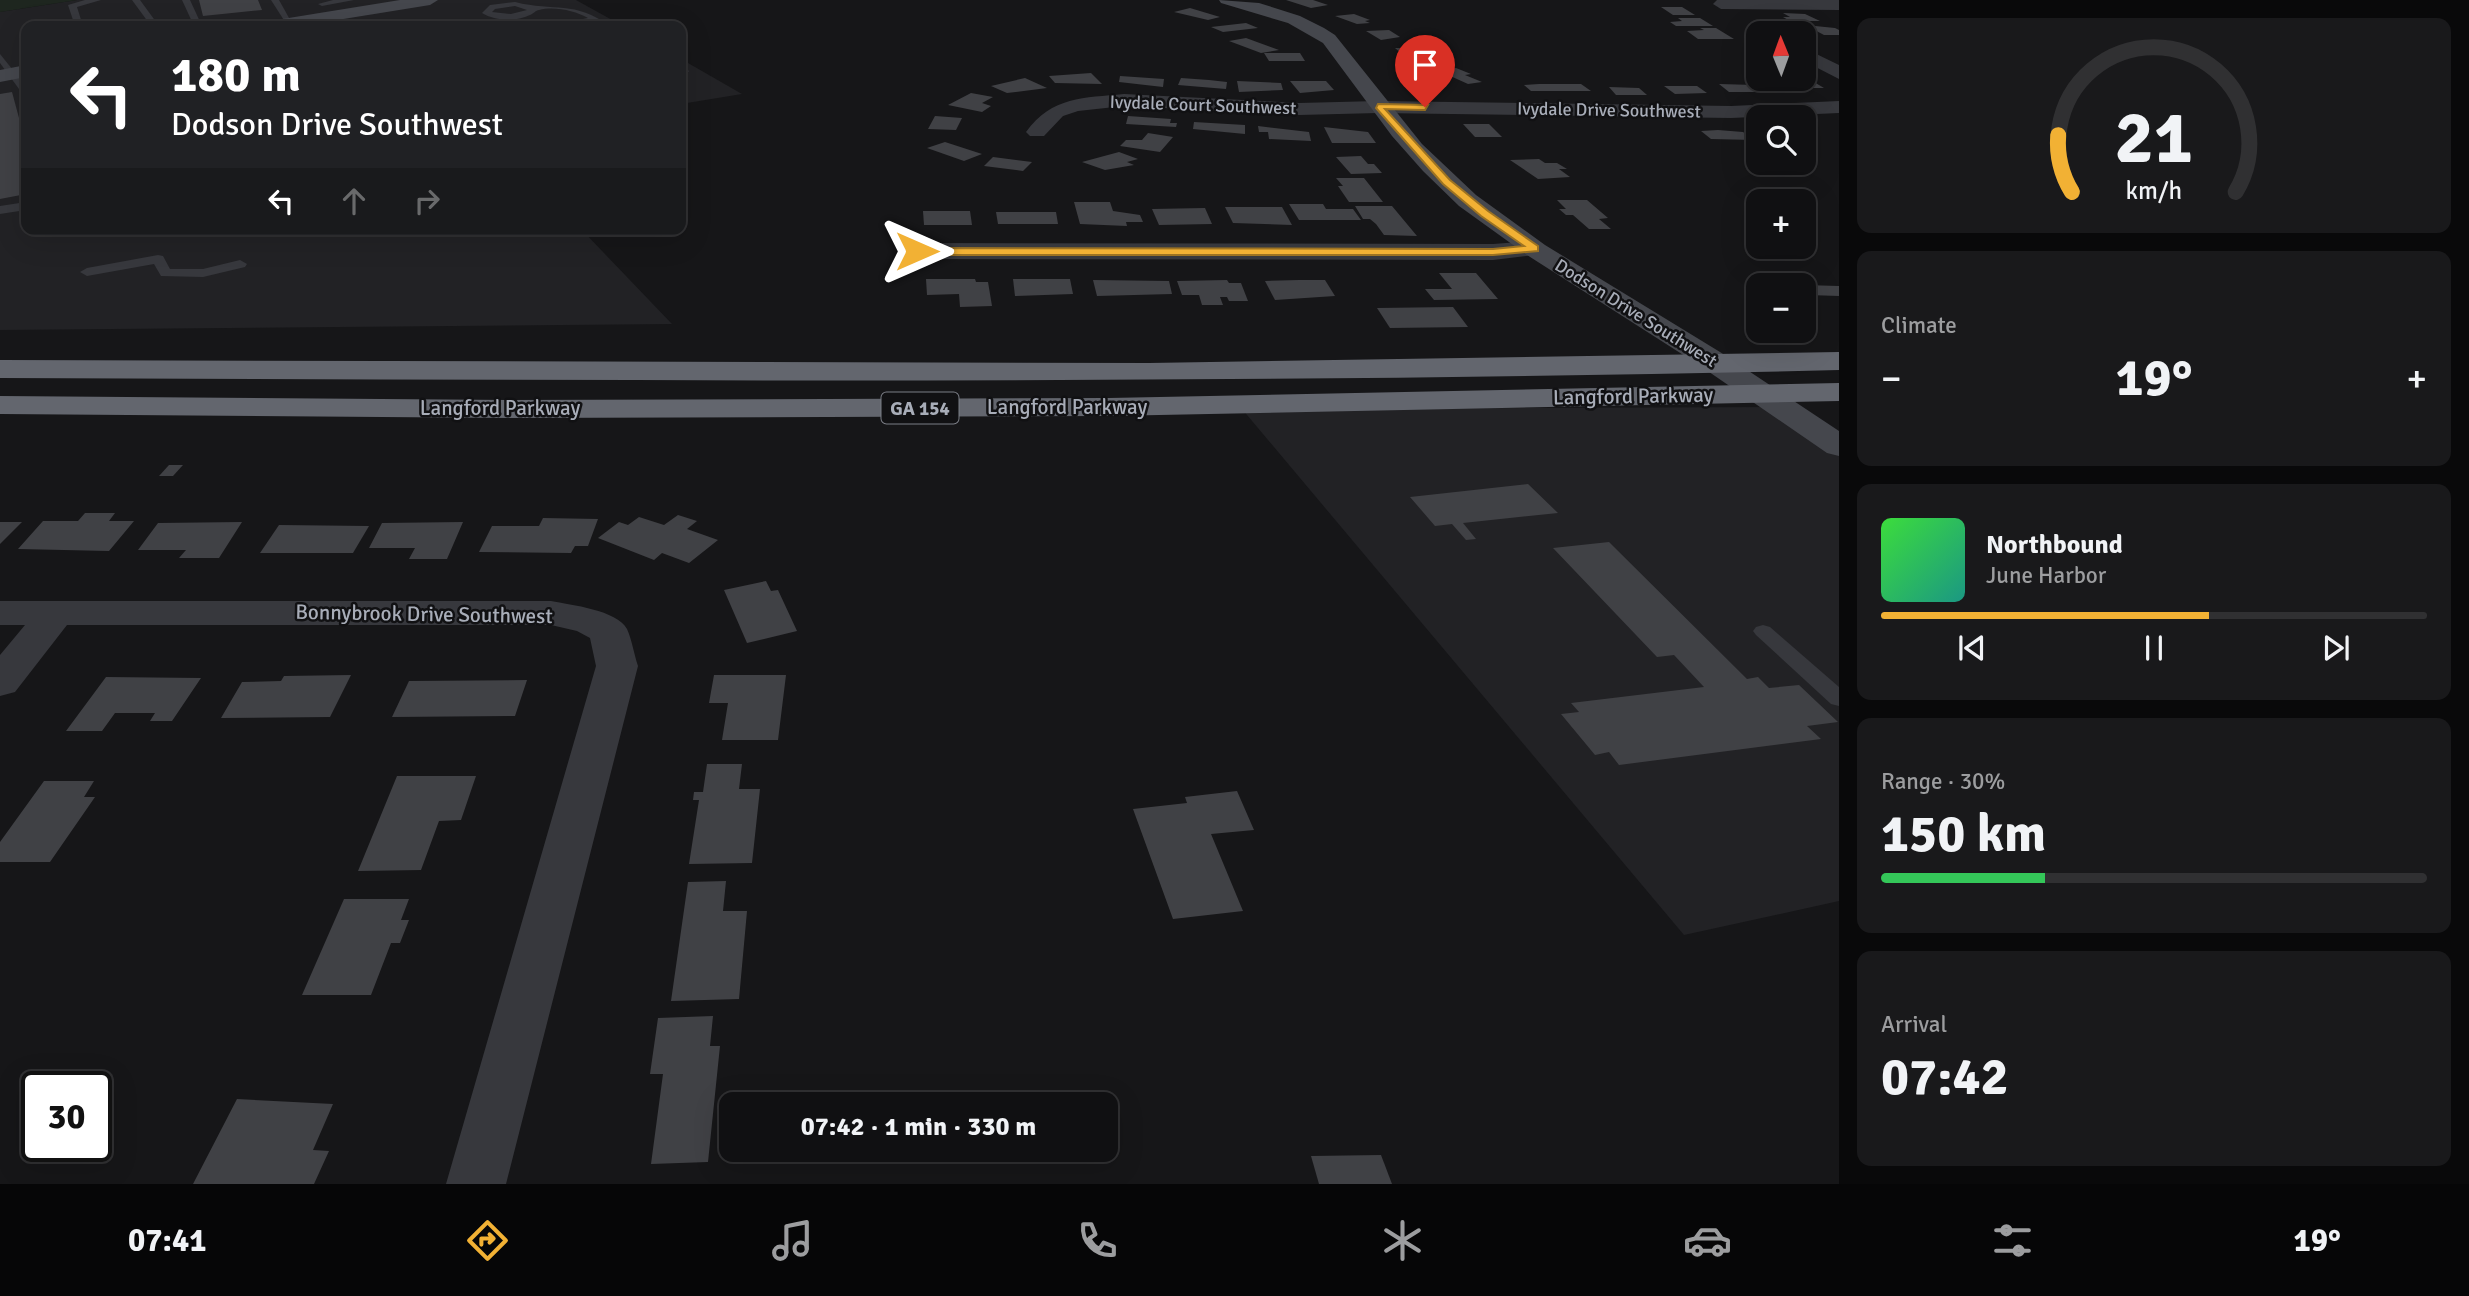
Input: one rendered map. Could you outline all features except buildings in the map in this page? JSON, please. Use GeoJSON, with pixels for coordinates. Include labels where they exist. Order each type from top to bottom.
{"type":"FeatureCollection","features":[{"type":"Feature","properties":{"kind":"highway","name":"Langford Parkway"},"geometry":{"type":"LineString","coordinates":[[0,369],[726,372],[1523,370],[1839,361]]}},
{"type":"Feature","properties":{"kind":"highway","name":"Langford Parkway"},"geometry":{"type":"LineString","coordinates":[[0,405],[509,409],[1134,407],[1839,392]]}},
{"type":"Feature","properties":{"kind":"street"},"geometry":{"type":"LineString","coordinates":[[295,21],[336,3],[430,0]]}},
{"type":"Feature","properties":{"kind":"street","name":"Dodson Drive Southwest"},"geometry":{"type":"LineString","coordinates":[[1227,0],[1278,14],[1321,33],[1329,39],[1378,107],[1446,182],[1484,214],[1839,446]]}},
{"type":"Feature","properties":{"kind":"street"},"geometry":{"type":"LineString","coordinates":[[1718,2],[1839,5]]}},
{"type":"Feature","properties":{"kind":"street"},"geometry":{"type":"LineString","coordinates":[[1718,2],[1751,21]]}},
{"type":"Feature","properties":{"kind":"street"},"geometry":{"type":"LineString","coordinates":[[1816,59],[1839,73]]}},
{"type":"Feature","properties":{"kind":"street","name":"Ivydale Court Southwest"},"geometry":{"type":"LineString","coordinates":[[1037,132],[1056,112],[1097,101],[1299,109],[1378,107]]}},
{"type":"Feature","properties":{"kind":"street","name":"Ivydale Drive Southwest"},"geometry":{"type":"LineString","coordinates":[[1378,107],[1731,112],[1839,107]]}},
{"type":"Feature","properties":{"kind":"street"},"geometry":{"type":"LineString","coordinates":[[917,251],[1493,252],[1534,249]]}},
{"type":"Feature","properties":{"kind":"street","name":"Bonnybrook Drive Southwest"},"geometry":{"type":"LineString","coordinates":[[0,613],[551,613],[590,622],[608,631],[617,666],[476,1184]]}},
{"type":"Feature","properties":{"kind":"street"},"geometry":{"type":"LineString","coordinates":[[0,681],[56,613]]}},
{"type":"Feature","properties":{"kind":"lane"},"geometry":{"type":"LineString","coordinates":[[77,21],[72,5],[97,0]]}},
{"type":"Feature","properties":{"kind":"lane"},"geometry":{"type":"LineString","coordinates":[[136,0],[151,21]]}},
{"type":"Feature","properties":{"kind":"lane"},"geometry":{"type":"LineString","coordinates":[[186,0],[196,21]]}},
{"type":"Feature","properties":{"kind":"lane"},"geometry":{"type":"LineString","coordinates":[[275,0],[289,21]]}},
{"type":"Feature","properties":{"kind":"lane"},"geometry":{"type":"LineString","coordinates":[[489,0],[499,6]]}},
{"type":"Feature","properties":{"kind":"lane"},"geometry":{"type":"LineString","coordinates":[[532,7],[533,11],[517,16],[494,16],[486,13],[488,9],[499,6],[576,8],[595,20]]}},
{"type":"Feature","properties":{"kind":"lane"},"geometry":{"type":"LineString","coordinates":[[588,21],[595,20]]}},
{"type":"Feature","properties":{"kind":"lane"},"geometry":{"type":"LineString","coordinates":[[0,57],[15,77]]}},
{"type":"Feature","properties":{"kind":"lane"},"geometry":{"type":"LineString","coordinates":[[0,210],[21,207]]}},
{"type":"Feature","properties":{"kind":"lane"},"geometry":{"type":"LineString","coordinates":[[87,272],[158,260],[166,273],[203,273],[240,264]]}},
{"type":"Feature","properties":{"kind":"lane"},"geometry":{"type":"LineString","coordinates":[[1762,631],[1839,699]]}},
{"type":"Feature","properties":{"kind":"shaded area"},"geometry":{"type":"Polygon","coordinates":[[[0,0],[77,0],[0,12],[0,0]]]}},
{"type":"Feature","properties":{"kind":"shaded area"},"geometry":{"type":"Polygon","coordinates":[[[77,0],[576,0],[614,21],[21,21],[21,235],[587,235],[672,324],[0,330],[0,12],[77,0]]]}},
{"type":"Feature","properties":{"kind":"shaded area"},"geometry":{"type":"Polygon","coordinates":[[[686,62],[742,94],[686,103],[686,62]]]}},
{"type":"Feature","properties":{"kind":"shaded area"},"geometry":{"type":"Polygon","coordinates":[[[1796,407],[1839,437],[1839,901],[1684,935],[1242,409],[1796,407]]]}},
{"type":"Feature","properties":{"kind":"route"},"geometry":{"type":"LineString","coordinates":[[917,251],[1493,252],[1534,249],[1484,214],[1446,182],[1378,107],[1425,107]]}}]}
